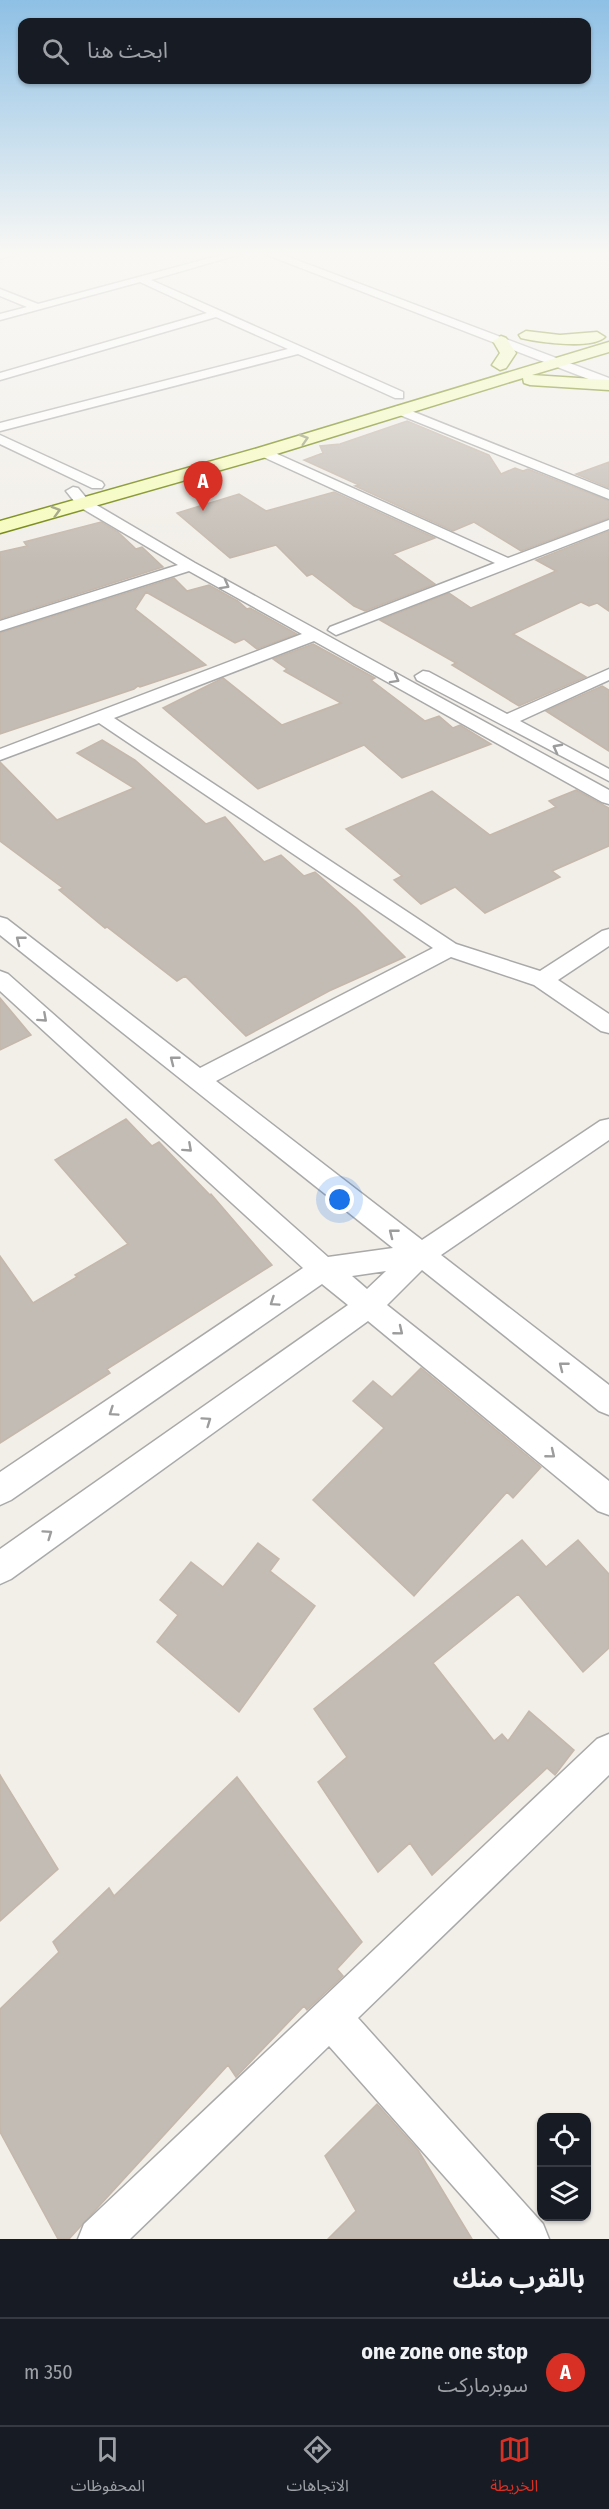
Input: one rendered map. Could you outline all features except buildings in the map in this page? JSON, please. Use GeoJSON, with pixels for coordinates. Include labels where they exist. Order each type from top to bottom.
{"type":"FeatureCollection","features":[{"type":"Feature","properties":{"kind":"main road"},"geometry":{"type":"LineString","coordinates":[[500,364],[505,355]]}},
{"type":"Feature","properties":{"kind":"main road"},"geometry":{"type":"LineString","coordinates":[[0,512],[180,476],[264,452],[500,364],[530,355]]}},
{"type":"Feature","properties":{"kind":"main road"},"geometry":{"type":"LineString","coordinates":[[489,383],[557,355]]}},
{"type":"Feature","properties":{"kind":"main road"},"geometry":{"type":"LineString","coordinates":[[0,527],[162,466],[399,402],[489,383],[537,380],[609,384]]}},
{"type":"Feature","properties":{"kind":"main road"},"geometry":{"type":"LineString","coordinates":[[162,466],[180,476]]}},
{"type":"Feature","properties":{"kind":"street"},"geometry":{"type":"LineString","coordinates":[[0,377],[73,355]]}},
{"type":"Feature","properties":{"kind":"street"},"geometry":{"type":"LineString","coordinates":[[0,427],[278,355]]}},
{"type":"Feature","properties":{"kind":"street"},"geometry":{"type":"LineString","coordinates":[[310,355],[399,402],[609,495]]}},
{"type":"Feature","properties":{"kind":"street"},"geometry":{"type":"LineString","coordinates":[[559,355],[609,384]]}},
{"type":"Feature","properties":{"kind":"street"},"geometry":{"type":"LineString","coordinates":[[0,439],[88,495],[190,566],[609,798]]}},
{"type":"Feature","properties":{"kind":"street"},"geometry":{"type":"LineString","coordinates":[[264,452],[507,563]]}},
{"type":"Feature","properties":{"kind":"street"},"geometry":{"type":"LineString","coordinates":[[88,495],[609,776]]}},
{"type":"Feature","properties":{"kind":"street"},"geometry":{"type":"LineString","coordinates":[[336,630],[609,524]]}},
{"type":"Feature","properties":{"kind":"street"},"geometry":{"type":"LineString","coordinates":[[0,627],[190,566]]}},
{"type":"Feature","properties":{"kind":"street"},"geometry":{"type":"LineString","coordinates":[[0,755],[315,634]]}},
{"type":"Feature","properties":{"kind":"street"},"geometry":{"type":"LineString","coordinates":[[506,721],[609,674]]}},
{"type":"Feature","properties":{"kind":"street"},"geometry":{"type":"LineString","coordinates":[[101,717],[449,949],[542,980],[609,1025]]}},
{"type":"Feature","properties":{"kind":"street"},"geometry":{"type":"LineString","coordinates":[[0,924],[609,1402]]}},
{"type":"Feature","properties":{"kind":"street"},"geometry":{"type":"LineString","coordinates":[[542,980],[609,936]]}},
{"type":"Feature","properties":{"kind":"street"},"geometry":{"type":"LineString","coordinates":[[198,1080],[449,949]]}},
{"type":"Feature","properties":{"kind":"street"},"geometry":{"type":"LineString","coordinates":[[0,979],[322,1269],[609,1500]]}},
{"type":"Feature","properties":{"kind":"street"},"geometry":{"type":"LineString","coordinates":[[0,1568],[368,1306],[420,1255],[609,1128]]}},
{"type":"Feature","properties":{"kind":"street"},"geometry":{"type":"LineString","coordinates":[[0,1490],[322,1269],[420,1255]]}},
{"type":"Feature","properties":{"kind":"street"},"geometry":{"type":"LineString","coordinates":[[99,2239],[609,1751]]}},
{"type":"Feature","properties":{"kind":"street"},"geometry":{"type":"LineString","coordinates":[[331,2018],[528,2239]]}},
{"type":"Feature","properties":{"kind":"place","name":"one zone one stop"},"geometry":{"type":"Point","coordinates":[203,511]}}]}
